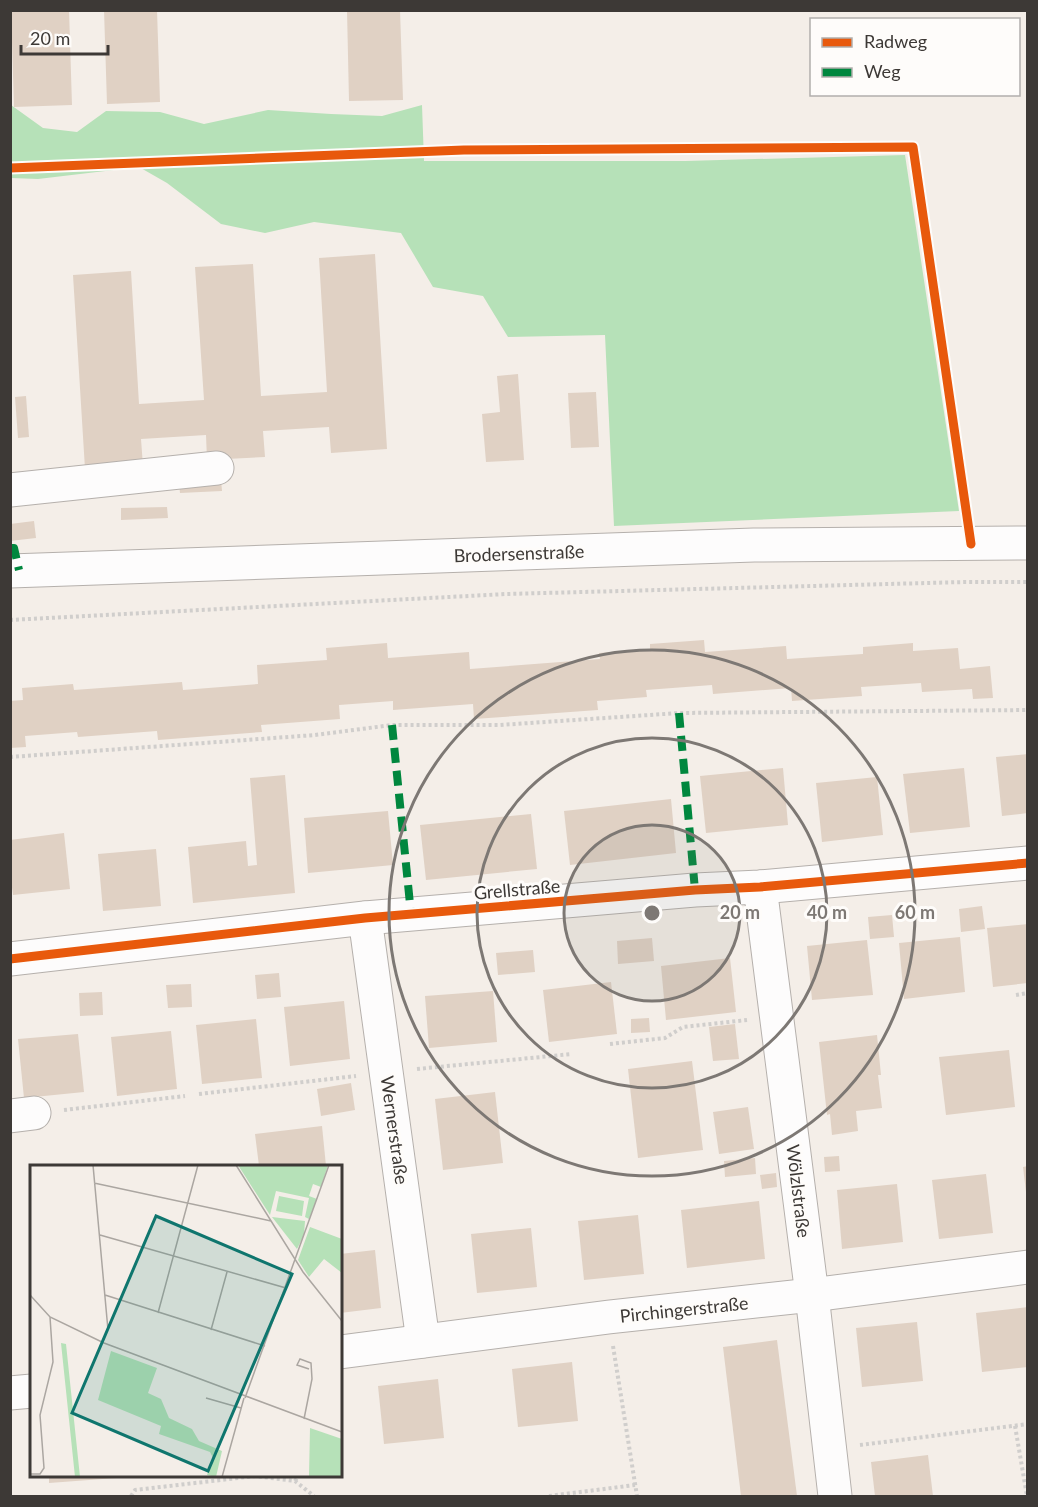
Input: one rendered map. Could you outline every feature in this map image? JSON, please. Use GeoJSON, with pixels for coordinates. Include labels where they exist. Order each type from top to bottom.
{"type":"FeatureCollection","features":[{"type":"Feature","properties":{"kind":"street"},"geometry":{"type":"LineString","coordinates":[[10,490],[217,468]]}},
{"type":"Feature","properties":{"kind":"street","name":"Brodersenstraße"},"geometry":{"type":"LineString","coordinates":[[10,571],[754,545],[1028,543]]}},
{"type":"Feature","properties":{"kind":"street","name":"Grellstraße"},"geometry":{"type":"LineString","coordinates":[[10,959],[365,918],[1028,863]]}},
{"type":"Feature","properties":{"kind":"street","name":"Wölzlstraße"},"geometry":{"type":"LineString","coordinates":[[760,887],[812,1295],[835,1497]]}},
{"type":"Feature","properties":{"kind":"street","name":"Wernerstraße"},"geometry":{"type":"LineString","coordinates":[[365,918],[423,1341]]}},
{"type":"Feature","properties":{"kind":"street","name":"Pirchingerstraße"},"geometry":{"type":"LineString","coordinates":[[342,1352],[609,1317],[1028,1268]]}},
{"type":"Feature","properties":{"kind":"street"},"geometry":{"type":"LineString","coordinates":[[10,1393],[30,1391]]}},
{"type":"Feature","properties":{"kind":"path"},"geometry":{"type":"LineString","coordinates":[[10,620],[506,594],[1028,582]]}},
{"type":"Feature","properties":{"kind":"path"},"geometry":{"type":"LineString","coordinates":[[10,758],[315,735],[392,724],[500,725],[679,713],[1028,710]]}},
{"type":"Feature","properties":{"kind":"path"},"geometry":{"type":"LineString","coordinates":[[1016,995],[1028,993]]}},
{"type":"Feature","properties":{"kind":"path"},"geometry":{"type":"LineString","coordinates":[[610,1044],[665,1038],[683,1027],[777,1017]]}},
{"type":"Feature","properties":{"kind":"path"},"geometry":{"type":"LineString","coordinates":[[199,1094],[387,1072],[572,1054]]}},
{"type":"Feature","properties":{"kind":"path"},"geometry":{"type":"LineString","coordinates":[[22,1114],[185,1096]]}},
{"type":"Feature","properties":{"kind":"path"},"geometry":{"type":"LineString","coordinates":[[609,1317],[637,1497]]}},
{"type":"Feature","properties":{"kind":"path"},"geometry":{"type":"LineString","coordinates":[[829,1449],[1028,1424]]}},
{"type":"Feature","properties":{"kind":"path"},"geometry":{"type":"LineString","coordinates":[[1014,1425],[1027,1497]]}},
{"type":"Feature","properties":{"kind":"path"},"geometry":{"type":"LineString","coordinates":[[131,1497],[135,1490],[246,1477]]}},
{"type":"Feature","properties":{"kind":"path"},"geometry":{"type":"LineString","coordinates":[[263,1477],[295,1481],[314,1497]]}},
{"type":"Feature","properties":{"kind":"path"},"geometry":{"type":"LineString","coordinates":[[295,1481],[297,1477]]}},
{"type":"Feature","properties":{"kind":"path"},"geometry":{"type":"LineString","coordinates":[[549,1497],[635,1485]]}},
{"type":"Feature","properties":{"kind":"green space"},"geometry":{"type":"Polygon","coordinates":[[[11,105],[43,128],[77,132],[106,111],[160,112],[204,124],[268,110],[382,116],[422,105],[424,161],[685,161],[905,155],[959,511],[614,526],[605,335],[508,337],[483,296],[433,287],[401,233],[314,222],[265,233],[221,224],[167,183],[139,167],[38,179],[11,178],[11,105]]]}},
{"type":"Feature","properties":{"kind":"building"},"geometry":{"type":"Polygon","coordinates":[[[11,10],[69,10],[72,105],[14,107],[11,10]]]}},
{"type":"Feature","properties":{"kind":"building"},"geometry":{"type":"Polygon","coordinates":[[[104,10],[157,10],[160,102],[107,104],[104,10]]]}},
{"type":"Feature","properties":{"kind":"building"},"geometry":{"type":"Polygon","coordinates":[[[347,10],[400,10],[403,100],[349,101],[347,10]]]}},
{"type":"Feature","properties":{"kind":"building"},"geometry":{"type":"Polygon","coordinates":[[[375,254],[387,449],[331,453],[329,427],[263,431],[265,457],[207,460],[206,435],[141,439],[143,466],[85,469],[73,275],[131,271],[139,404],[204,400],[195,267],[253,264],[261,396],[327,392],[319,258],[375,254]]]}},
{"type":"Feature","properties":{"kind":"building"},"geometry":{"type":"Polygon","coordinates":[[[518,374],[524,460],[486,462],[482,414],[500,412],[497,376],[518,374]]]}},
{"type":"Feature","properties":{"kind":"building"},"geometry":{"type":"Polygon","coordinates":[[[596,392],[599,447],[571,448],[568,393],[596,392]]]}},
{"type":"Feature","properties":{"kind":"building"},"geometry":{"type":"Polygon","coordinates":[[[26,396],[29,437],[18,438],[15,397],[26,396]]]}},
{"type":"Feature","properties":{"kind":"building"},"geometry":{"type":"Polygon","coordinates":[[[221,480],[222,491],[180,493],[179,483],[221,480]]]}},
{"type":"Feature","properties":{"kind":"building"},"geometry":{"type":"Polygon","coordinates":[[[167,507],[168,518],[121,520],[121,508],[167,507]]]}},
{"type":"Feature","properties":{"kind":"building"},"geometry":{"type":"Polygon","coordinates":[[[34,521],[36,538],[10,541],[10,524],[34,521]]]}},
{"type":"Feature","properties":{"kind":"building"},"geometry":{"type":"Polygon","coordinates":[[[704,640],[705,652],[786,646],[787,659],[863,654],[863,647],[913,643],[913,651],[958,648],[960,669],[990,666],[993,698],[973,699],[972,689],[922,692],[921,683],[861,687],[862,696],[792,701],[791,688],[713,694],[712,685],[646,690],[647,697],[597,701],[598,710],[474,719],[473,704],[393,710],[393,701],[339,705],[340,719],[261,725],[262,732],[158,740],[157,731],[78,737],[77,732],[25,736],[26,747],[10,748],[10,701],[23,700],[22,688],[73,684],[74,690],[182,682],[183,690],[258,684],[257,665],[327,660],[326,648],[387,643],[388,658],[469,652],[470,669],[600,659],[599,653],[650,649],[650,644],[704,640]]]}},
{"type":"Feature","properties":{"kind":"building"},"geometry":{"type":"Polygon","coordinates":[[[1028,754],[1028,813],[1002,816],[996,757],[1028,754]]]}},
{"type":"Feature","properties":{"kind":"building"},"geometry":{"type":"Polygon","coordinates":[[[783,768],[788,825],[706,833],[700,776],[783,768]]]}},
{"type":"Feature","properties":{"kind":"building"},"geometry":{"type":"Polygon","coordinates":[[[964,768],[970,827],[910,833],[903,774],[964,768]]]}},
{"type":"Feature","properties":{"kind":"building"},"geometry":{"type":"Polygon","coordinates":[[[285,775],[295,893],[193,903],[188,847],[246,841],[248,866],[257,865],[250,778],[285,775]]]}},
{"type":"Feature","properties":{"kind":"building"},"geometry":{"type":"Polygon","coordinates":[[[877,777],[883,835],[822,842],[816,783],[877,777]]]}},
{"type":"Feature","properties":{"kind":"building"},"geometry":{"type":"Polygon","coordinates":[[[671,799],[676,853],[570,865],[564,811],[671,799]]]}},
{"type":"Feature","properties":{"kind":"building"},"geometry":{"type":"Polygon","coordinates":[[[388,811],[393,865],[308,873],[304,818],[388,811]]]}},
{"type":"Feature","properties":{"kind":"building"},"geometry":{"type":"Polygon","coordinates":[[[531,814],[537,869],[426,880],[420,825],[531,814]]]}},
{"type":"Feature","properties":{"kind":"building"},"geometry":{"type":"Polygon","coordinates":[[[64,833],[70,889],[13,895],[10,840],[64,833]]]}},
{"type":"Feature","properties":{"kind":"building"},"geometry":{"type":"Polygon","coordinates":[[[156,849],[161,906],[103,911],[98,854],[156,849]]]}},
{"type":"Feature","properties":{"kind":"building"},"geometry":{"type":"Polygon","coordinates":[[[982,906],[985,929],[961,932],[959,909],[982,906]]]}},
{"type":"Feature","properties":{"kind":"building"},"geometry":{"type":"Polygon","coordinates":[[[892,915],[894,937],[870,939],[868,917],[892,915]]]}},
{"type":"Feature","properties":{"kind":"building"},"geometry":{"type":"Polygon","coordinates":[[[1028,924],[1028,983],[993,987],[987,928],[1028,924]]]}},
{"type":"Feature","properties":{"kind":"building"},"geometry":{"type":"Polygon","coordinates":[[[960,937],[965,992],[904,999],[899,943],[960,937]]]}},
{"type":"Feature","properties":{"kind":"building"},"geometry":{"type":"Polygon","coordinates":[[[652,938],[654,961],[618,964],[617,941],[652,938]]]}},
{"type":"Feature","properties":{"kind":"building"},"geometry":{"type":"Polygon","coordinates":[[[867,940],[873,995],[812,1000],[807,946],[867,940]]]}},
{"type":"Feature","properties":{"kind":"building"},"geometry":{"type":"Polygon","coordinates":[[[533,950],[535,972],[498,975],[496,953],[533,950]]]}},
{"type":"Feature","properties":{"kind":"building"},"geometry":{"type":"Polygon","coordinates":[[[730,958],[736,1012],[666,1020],[661,966],[730,958]]]}},
{"type":"Feature","properties":{"kind":"building"},"geometry":{"type":"Polygon","coordinates":[[[279,973],[281,997],[257,999],[255,975],[279,973]]]}},
{"type":"Feature","properties":{"kind":"building"},"geometry":{"type":"Polygon","coordinates":[[[611,982],[617,1034],[549,1042],[543,990],[611,982]]]}},
{"type":"Feature","properties":{"kind":"building"},"geometry":{"type":"Polygon","coordinates":[[[191,984],[192,1007],[168,1008],[166,985],[191,984]]]}},
{"type":"Feature","properties":{"kind":"building"},"geometry":{"type":"Polygon","coordinates":[[[493,991],[497,1042],[429,1048],[425,996],[493,991]]]}},
{"type":"Feature","properties":{"kind":"building"},"geometry":{"type":"Polygon","coordinates":[[[102,992],[103,1015],[80,1016],[79,993],[102,992]]]}},
{"type":"Feature","properties":{"kind":"building"},"geometry":{"type":"Polygon","coordinates":[[[344,1001],[350,1059],[290,1066],[284,1007],[344,1001]]]}},
{"type":"Feature","properties":{"kind":"building"},"geometry":{"type":"Polygon","coordinates":[[[649,1018],[650,1032],[631,1033],[631,1019],[649,1018]]]}},
{"type":"Feature","properties":{"kind":"building"},"geometry":{"type":"Polygon","coordinates":[[[256,1019],[262,1078],[202,1084],[196,1025],[256,1019]]]}},
{"type":"Feature","properties":{"kind":"building"},"geometry":{"type":"Polygon","coordinates":[[[735,1024],[739,1059],[713,1061],[709,1027],[735,1024]]]}},
{"type":"Feature","properties":{"kind":"building"},"geometry":{"type":"Polygon","coordinates":[[[171,1031],[177,1089],[117,1096],[111,1037],[171,1031]]]}},
{"type":"Feature","properties":{"kind":"building"},"geometry":{"type":"Polygon","coordinates":[[[78,1034],[84,1092],[24,1098],[18,1039],[78,1034]]]}},
{"type":"Feature","properties":{"kind":"building"},"geometry":{"type":"Polygon","coordinates":[[[877,1035],[882,1108],[856,1111],[858,1131],[832,1135],[830,1114],[827,1115],[819,1042],[877,1035]]]}},
{"type":"Feature","properties":{"kind":"building"},"geometry":{"type":"Polygon","coordinates":[[[1009,1050],[1015,1107],[946,1115],[939,1057],[1009,1050]]]}},
{"type":"Feature","properties":{"kind":"building"},"geometry":{"type":"Polygon","coordinates":[[[692,1061],[703,1150],[638,1158],[628,1069],[692,1061]]]}},
{"type":"Feature","properties":{"kind":"building"},"geometry":{"type":"Polygon","coordinates":[[[351,1083],[355,1110],[321,1116],[317,1089],[351,1083]]]}},
{"type":"Feature","properties":{"kind":"building"},"geometry":{"type":"Polygon","coordinates":[[[495,1092],[503,1163],[443,1170],[435,1099],[495,1092]]]}},
{"type":"Feature","properties":{"kind":"building"},"geometry":{"type":"Polygon","coordinates":[[[748,1107],[754,1149],[719,1154],[713,1112],[748,1107]]]}},
{"type":"Feature","properties":{"kind":"building"},"geometry":{"type":"Polygon","coordinates":[[[322,1126],[326,1165],[259,1165],[255,1134],[322,1126]]]}},
{"type":"Feature","properties":{"kind":"building"},"geometry":{"type":"Polygon","coordinates":[[[839,1156],[840,1171],[825,1172],[824,1157],[839,1156]]]}},
{"type":"Feature","properties":{"kind":"building"},"geometry":{"type":"Polygon","coordinates":[[[755,1158],[756,1174],[725,1177],[724,1161],[755,1158]]]}},
{"type":"Feature","properties":{"kind":"building"},"geometry":{"type":"Polygon","coordinates":[[[1028,1166],[1028,1192],[1026,1192],[1023,1167],[1028,1166]]]}},
{"type":"Feature","properties":{"kind":"building"},"geometry":{"type":"Polygon","coordinates":[[[776,1173],[777,1187],[762,1189],[760,1175],[776,1173]]]}},
{"type":"Feature","properties":{"kind":"building"},"geometry":{"type":"Polygon","coordinates":[[[986,1174],[993,1233],[939,1239],[932,1180],[986,1174]]]}},
{"type":"Feature","properties":{"kind":"building"},"geometry":{"type":"Polygon","coordinates":[[[897,1184],[903,1242],[842,1249],[837,1190],[897,1184]]]}},
{"type":"Feature","properties":{"kind":"building"},"geometry":{"type":"Polygon","coordinates":[[[759,1201],[765,1259],[687,1268],[681,1210],[759,1201]]]}},
{"type":"Feature","properties":{"kind":"building"},"geometry":{"type":"Polygon","coordinates":[[[638,1215],[644,1274],[584,1280],[578,1221],[638,1215]]]}},
{"type":"Feature","properties":{"kind":"building"},"geometry":{"type":"Polygon","coordinates":[[[531,1228],[537,1287],[477,1293],[471,1234],[531,1228]]]}},
{"type":"Feature","properties":{"kind":"building"},"geometry":{"type":"Polygon","coordinates":[[[375,1250],[381,1308],[342,1313],[342,1254],[375,1250]]]}},
{"type":"Feature","properties":{"kind":"building"},"geometry":{"type":"Polygon","coordinates":[[[1028,1307],[1028,1367],[982,1372],[976,1313],[1028,1307]]]}},
{"type":"Feature","properties":{"kind":"building"},"geometry":{"type":"Polygon","coordinates":[[[917,1322],[923,1381],[862,1387],[856,1328],[917,1322]]]}},
{"type":"Feature","properties":{"kind":"building"},"geometry":{"type":"Polygon","coordinates":[[[777,1340],[797,1496],[741,1496],[723,1347],[777,1340]]]}},
{"type":"Feature","properties":{"kind":"building"},"geometry":{"type":"Polygon","coordinates":[[[572,1362],[578,1421],[518,1427],[512,1369],[572,1362]]]}},
{"type":"Feature","properties":{"kind":"building"},"geometry":{"type":"Polygon","coordinates":[[[438,1379],[444,1438],[384,1444],[378,1386],[438,1379]]]}},
{"type":"Feature","properties":{"kind":"building"},"geometry":{"type":"Polygon","coordinates":[[[928,1455],[933,1496],[875,1496],[871,1462],[928,1455]]]}},
{"type":"Feature","properties":{"kind":"building"},"geometry":{"type":"Polygon","coordinates":[[[49,1477],[116,1477],[116,1478],[49,1483],[49,1477]]]}},
{"type":"Feature","properties":{"kind":"marked path"},"geometry":{"type":"LineString","coordinates":[[10,548],[14,548],[19,570]]}},
{"type":"Feature","properties":{"kind":"marked path"},"geometry":{"type":"LineString","coordinates":[[679,713],[695,890]]}},
{"type":"Feature","properties":{"kind":"marked path"},"geometry":{"type":"LineString","coordinates":[[392,725],[411,914]]}},
{"type":"Feature","properties":{"kind":"cycle path"},"geometry":{"type":"LineString","coordinates":[[10,168],[464,150],[913,147],[971,544]]}},
{"type":"Feature","properties":{"kind":"cycle path"},"geometry":{"type":"LineString","coordinates":[[10,959],[365,918],[1028,863]]}}]}
